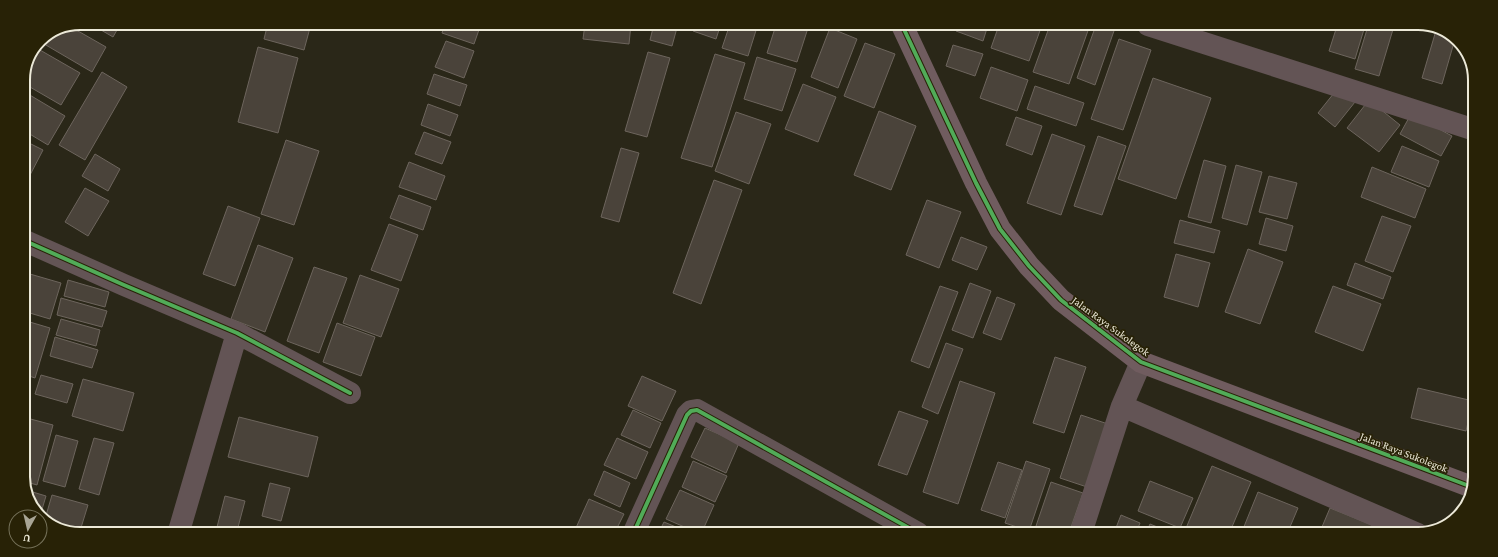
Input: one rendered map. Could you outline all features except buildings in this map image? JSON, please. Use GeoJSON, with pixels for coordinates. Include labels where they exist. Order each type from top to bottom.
{"type":"FeatureCollection","features":[{"type":"Feature","properties":{"kind":"street","name":"Jalan Raya Sukolegok"},"geometry":{"type":"LineString","coordinates":[[904,30],[976,183],[1000,228],[1029,266],[1061,300],[1141,362],[1467,486]]}},
{"type":"Feature","properties":{"kind":"street"},"geometry":{"type":"LineString","coordinates":[[1164,30],[1468,128]]}},
{"type":"Feature","properties":{"kind":"street"},"geometry":{"type":"LineString","coordinates":[[30,243],[237,333],[350,393]]}},
{"type":"Feature","properties":{"kind":"street"},"geometry":{"type":"LineString","coordinates":[[180,527],[237,333]]}},
{"type":"Feature","properties":{"kind":"street"},"geometry":{"type":"LineString","coordinates":[[1083,527],[1122,406],[1141,362]]}},
{"type":"Feature","properties":{"kind":"street"},"geometry":{"type":"LineString","coordinates":[[1122,406],[1402,527]]}},
{"type":"Feature","properties":{"kind":"street"},"geometry":{"type":"LineString","coordinates":[[636,527],[686,415],[691,411],[696,410],[907,527]]}},
{"type":"Feature","properties":{"kind":"cycle path"},"geometry":{"type":"LineString","coordinates":[[904,30],[976,183],[1000,229],[1029,266],[1061,300],[1141,362],[1468,485]]}},
{"type":"Feature","properties":{"kind":"cycle path"},"geometry":{"type":"LineString","coordinates":[[30,243],[237,333],[350,393]]}},
{"type":"Feature","properties":{"kind":"cycle path"},"geometry":{"type":"LineString","coordinates":[[636,527],[687,415],[691,411],[697,410],[907,527]]}}]}
